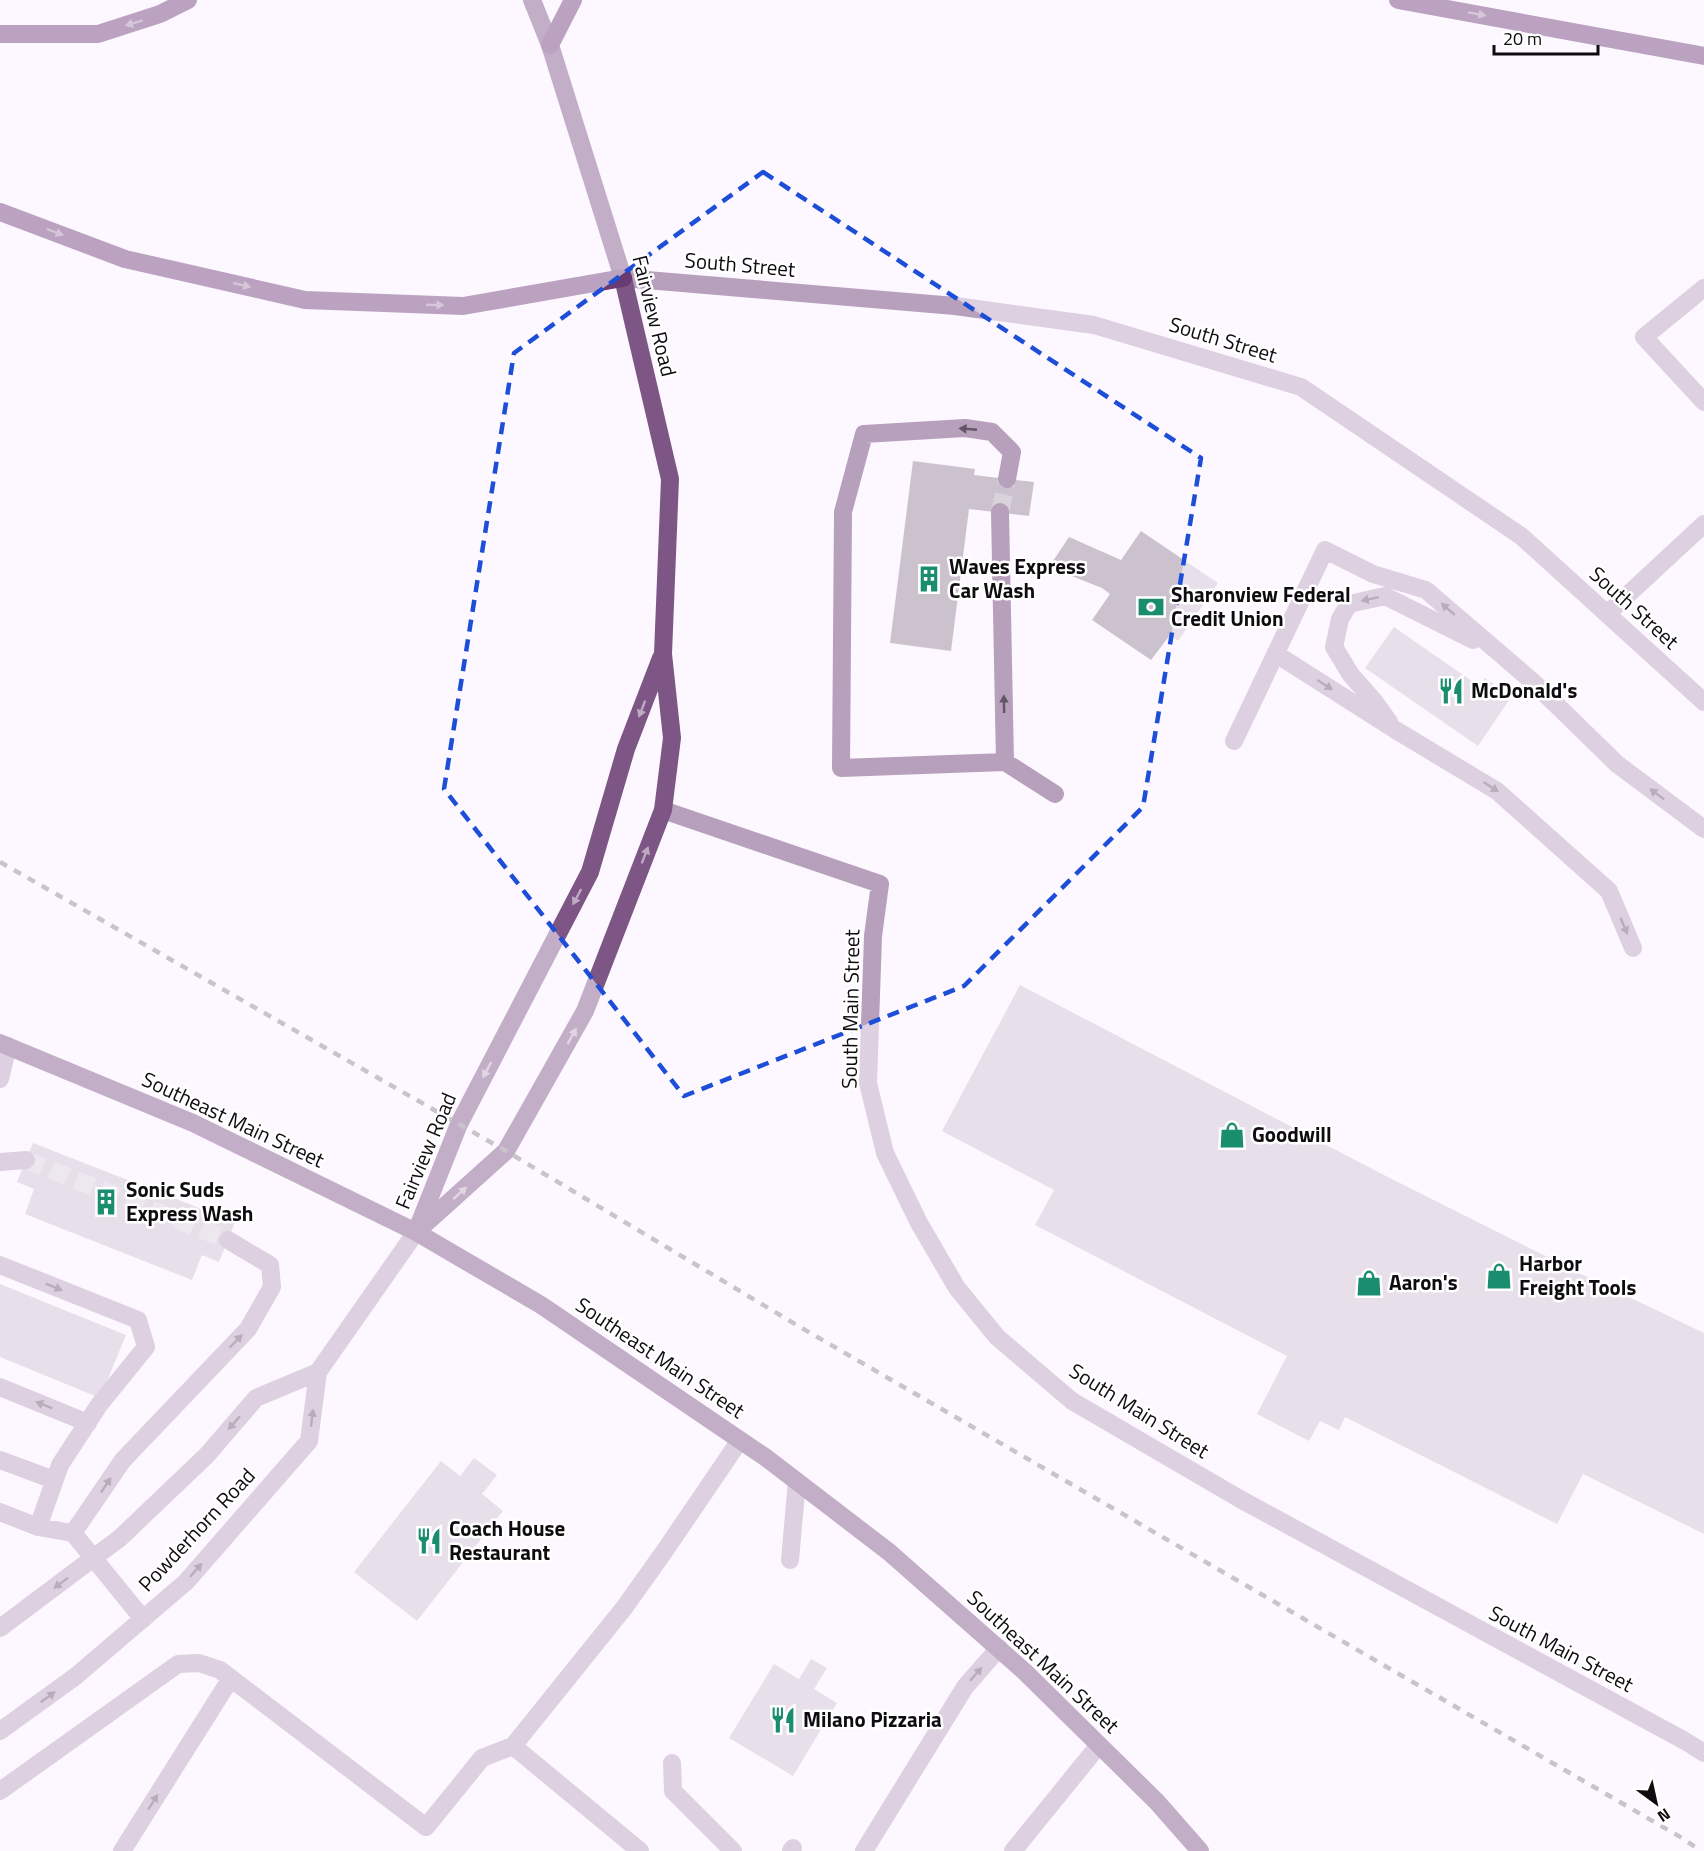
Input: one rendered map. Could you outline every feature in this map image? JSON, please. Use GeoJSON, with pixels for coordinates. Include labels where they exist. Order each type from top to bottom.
{"type":"FeatureCollection","features":[{"type":"Feature","properties":{"kind":"highway"},"geometry":{"type":"LineString","coordinates":[[0,34],[98,34],[160,14],[188,0]]}},
{"type":"Feature","properties":{"kind":"highway"},"geometry":{"type":"LineString","coordinates":[[550,45],[573,0]]}},
{"type":"Feature","properties":{"kind":"highway"},"geometry":{"type":"LineString","coordinates":[[1398,0],[1704,56]]}},
{"type":"Feature","properties":{"kind":"highway"},"geometry":{"type":"LineString","coordinates":[[0,212],[125,259],[305,300],[463,306],[622,278]]}},
{"type":"Feature","properties":{"kind":"main road","name":"Fairview Road"},"geometry":{"type":"LineString","coordinates":[[416,1232],[506,1151],[585,1011],[663,810],[672,738],[663,654],[670,479],[622,278],[550,45],[532,0]]}},
{"type":"Feature","properties":{"kind":"main road","name":"Fairview Road"},"geometry":{"type":"LineString","coordinates":[[416,1232],[459,1124],[590,872],[626,749],[663,654]]}},
{"type":"Feature","properties":{"kind":"main road","name":"Southeast Main Street"},"geometry":{"type":"LineString","coordinates":[[4,1044],[193,1123],[416,1232],[541,1305],[740,1440],[890,1552],[999,1648],[1156,1802],[1200,1851]]}},
{"type":"Feature","properties":{"kind":"street","name":"South Street"},"geometry":{"type":"LineString","coordinates":[[622,278],[955,306],[1094,325],[1301,387],[1521,536],[1704,702]]}},
{"type":"Feature","properties":{"kind":"street"},"geometry":{"type":"LineString","coordinates":[[1704,288],[1644,337],[1704,402]]}},
{"type":"Feature","properties":{"kind":"street"},"geometry":{"type":"LineString","coordinates":[[1007,479],[1012,452],[992,432],[965,428],[864,434],[843,512],[842,768],[1005,762],[1055,794]]}},
{"type":"Feature","properties":{"kind":"street"},"geometry":{"type":"LineString","coordinates":[[1000,512],[1005,762]]}},
{"type":"Feature","properties":{"kind":"street"},"geometry":{"type":"LineString","coordinates":[[1607,614],[1704,524]]}},
{"type":"Feature","properties":{"kind":"street"},"geometry":{"type":"LineString","coordinates":[[1234,741],[1325,550],[1373,574],[1425,590],[1532,681],[1617,764],[1704,829]]}},
{"type":"Feature","properties":{"kind":"street"},"geometry":{"type":"LineString","coordinates":[[1394,729],[1351,675],[1334,647],[1340,619],[1348,604],[1385,596],[1499,653]]}},
{"type":"Feature","properties":{"kind":"street"},"geometry":{"type":"LineString","coordinates":[[1276,654],[1497,791],[1609,891],[1634,948]]}},
{"type":"Feature","properties":{"kind":"street","name":"South Main Street"},"geometry":{"type":"LineString","coordinates":[[663,810],[880,884],[873,936],[868,1083],[885,1153],[920,1223],[957,1288],[997,1337],[1072,1401],[1230,1494],[1685,1741],[1704,1754]]}},
{"type":"Feature","properties":{"kind":"street"},"geometry":{"type":"LineString","coordinates":[[0,1078],[4,1044]]}},
{"type":"Feature","properties":{"kind":"street"},"geometry":{"type":"LineString","coordinates":[[0,1162],[26,1160]]}},
{"type":"Feature","properties":{"kind":"street","name":"Powderhorn Road"},"geometry":{"type":"LineString","coordinates":[[0,1731],[76,1676],[186,1582],[309,1441],[318,1372],[416,1232]]}},
{"type":"Feature","properties":{"kind":"street"},"geometry":{"type":"LineString","coordinates":[[73,1533],[123,1460],[248,1329],[272,1287],[270,1264],[228,1240]]}},
{"type":"Feature","properties":{"kind":"street"},"geometry":{"type":"LineString","coordinates":[[0,1265],[138,1320],[146,1347],[99,1405],[60,1465],[38,1527]]}},
{"type":"Feature","properties":{"kind":"street"},"geometry":{"type":"LineString","coordinates":[[0,1628],[120,1538],[207,1455],[256,1398],[318,1372]]}},
{"type":"Feature","properties":{"kind":"street"},"geometry":{"type":"LineString","coordinates":[[0,1387],[88,1423]]}},
{"type":"Feature","properties":{"kind":"street"},"geometry":{"type":"LineString","coordinates":[[0,1791],[178,1664],[199,1663],[220,1670],[426,1827],[482,1758],[513,1746],[624,1608],[740,1440]]}},
{"type":"Feature","properties":{"kind":"street"},"geometry":{"type":"LineString","coordinates":[[0,1460],[54,1480]]}},
{"type":"Feature","properties":{"kind":"street"},"geometry":{"type":"LineString","coordinates":[[790,1560],[797,1481]]}},
{"type":"Feature","properties":{"kind":"street"},"geometry":{"type":"LineString","coordinates":[[0,1512],[38,1527],[73,1533],[143,1619]]}},
{"type":"Feature","properties":{"kind":"street"},"geometry":{"type":"LineString","coordinates":[[864,1851],[965,1687],[999,1648]]}},
{"type":"Feature","properties":{"kind":"street"},"geometry":{"type":"LineString","coordinates":[[122,1851],[231,1678]]}},
{"type":"Feature","properties":{"kind":"street"},"geometry":{"type":"LineString","coordinates":[[1013,1851],[1099,1745]]}},
{"type":"Feature","properties":{"kind":"street"},"geometry":{"type":"LineString","coordinates":[[513,1746],[640,1851]]}},
{"type":"Feature","properties":{"kind":"street"},"geometry":{"type":"LineString","coordinates":[[672,1763],[673,1791],[733,1851]]}},
{"type":"Feature","properties":{"kind":"highlighted area"},"geometry":{"type":"Polygon","coordinates":[[[763,172],[1201,458],[1143,807],[964,986],[684,1096],[444,789],[514,353],[763,172]]]}},
{"type":"Feature","properties":{"kind":"building","name":"Waves Express Car Wash"},"geometry":{"type":"Polygon","coordinates":[[[913,461],[975,469],[974,475],[1034,482],[1029,516],[969,509],[951,651],[890,643],[913,461]]]}},
{"type":"Feature","properties":{"kind":"building","name":"Sharonview Federal Credit Union"},"geometry":{"type":"Polygon","coordinates":[[[1141,531],[1218,583],[1178,641],[1170,635],[1151,660],[1092,620],[1110,594],[1102,588],[1049,567],[1069,537],[1121,560],[1141,531]]]}},
{"type":"Feature","properties":{"kind":"building","name":"McDonald's"},"geometry":{"type":"Polygon","coordinates":[[[1394,627],[1479,686],[1485,678],[1511,697],[1478,746],[1365,668],[1394,627]]]}},
{"type":"Feature","properties":{"kind":"building"},"geometry":{"type":"Polygon","coordinates":[[[1020,985],[1380,1173],[1704,1333],[1704,1534],[1583,1474],[1557,1524],[1345,1417],[1339,1430],[1320,1421],[1309,1441],[1257,1414],[1287,1356],[1035,1225],[1054,1190],[942,1131],[1020,985]]]}},
{"type":"Feature","properties":{"kind":"building","name":"Sonic Suds Express Wash"},"geometry":{"type":"Polygon","coordinates":[[[33,1143],[235,1222],[219,1262],[202,1255],[192,1280],[25,1214],[34,1189],[17,1182],[33,1143]]]}},
{"type":"Feature","properties":{"kind":"building"},"geometry":{"type":"Polygon","coordinates":[[[0,1284],[126,1335],[100,1398],[0,1357],[0,1284]]]}},
{"type":"Feature","properties":{"kind":"building","name":"Coach House Restaurant"},"geometry":{"type":"Polygon","coordinates":[[[474,1458],[497,1475],[482,1494],[503,1511],[417,1621],[354,1572],[441,1461],[460,1476],[474,1458]]]}},
{"type":"Feature","properties":{"kind":"building","name":"Milano Pizzaria"},"geometry":{"type":"Polygon","coordinates":[[[811,1659],[827,1668],[814,1689],[837,1703],[793,1776],[729,1738],[774,1664],[799,1679],[811,1659]]]}},
{"type":"Feature","properties":{"kind":"tunnel"},"geometry":{"type":"LineString","coordinates":[[1000,512],[1007,479]]}},
{"type":"Feature","properties":{"kind":"tunnel"},"geometry":{"type":"LineString","coordinates":[[26,1160],[228,1240]]}},
{"type":"Feature","properties":{"kind":"railway"},"geometry":{"type":"LineString","coordinates":[[0,862],[506,1151],[800,1327],[1701,1851]]}},
{"type":"Feature","properties":{"kind":"place","name":"Waves Express Car Wash"},"geometry":{"type":"Point","coordinates":[929,579]}},
{"type":"Feature","properties":{"kind":"place","name":"Sharonview Federal Credit Union"},"geometry":{"type":"Point","coordinates":[1151,607]}},
{"type":"Feature","properties":{"kind":"place","name":"McDonald's"},"geometry":{"type":"Point","coordinates":[1451,691]}},
{"type":"Feature","properties":{"kind":"place","name":"Goodwill"},"geometry":{"type":"Point","coordinates":[1232,1135]}},
{"type":"Feature","properties":{"kind":"place","name":"Sonic Suds Express Wash"},"geometry":{"type":"Point","coordinates":[106,1202]}},
{"type":"Feature","properties":{"kind":"place","name":"Harbor Freight Tools"},"geometry":{"type":"Point","coordinates":[1499,1276]}},
{"type":"Feature","properties":{"kind":"place","name":"Aaron's"},"geometry":{"type":"Point","coordinates":[1369,1283]}},
{"type":"Feature","properties":{"kind":"place","name":"Coach House Restaurant"},"geometry":{"type":"Point","coordinates":[429,1541]}},
{"type":"Feature","properties":{"kind":"place","name":"Milano Pizzaria"},"geometry":{"type":"Point","coordinates":[783,1720]}}]}
